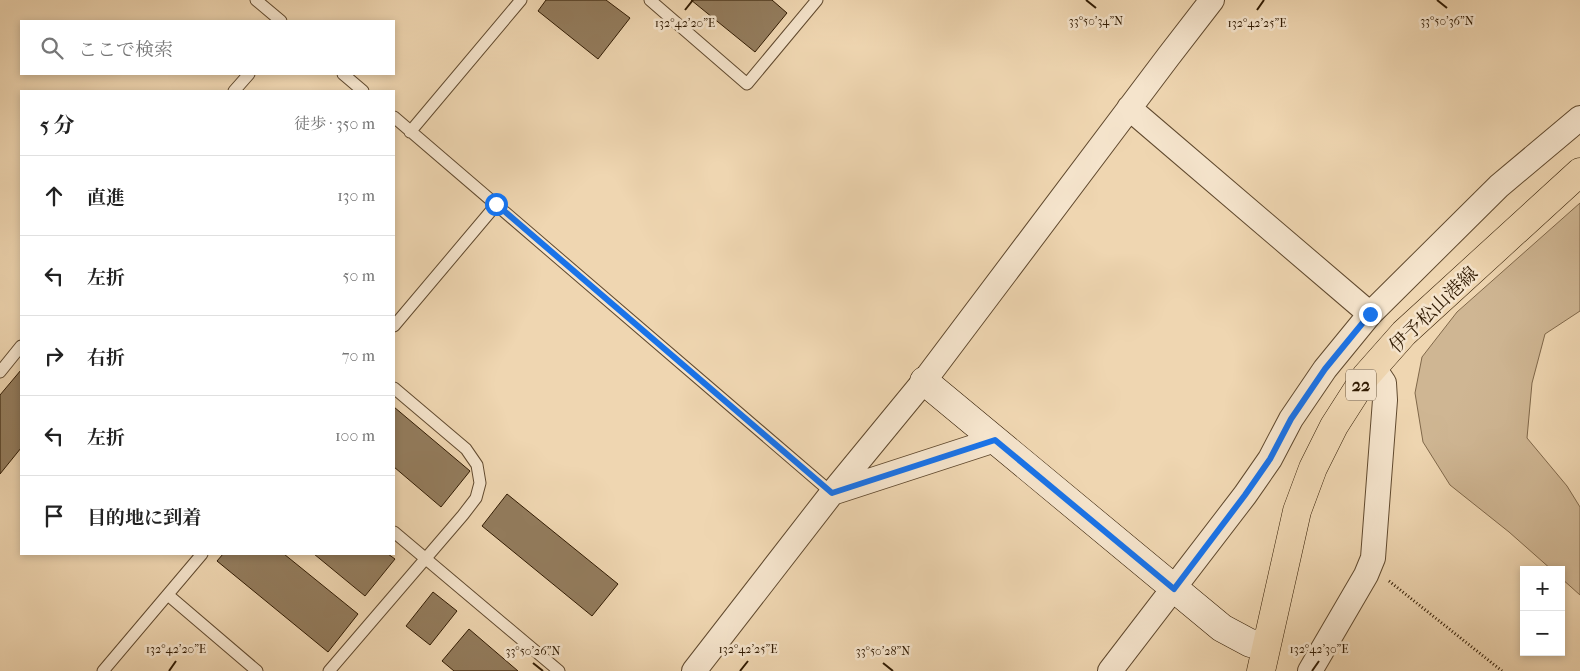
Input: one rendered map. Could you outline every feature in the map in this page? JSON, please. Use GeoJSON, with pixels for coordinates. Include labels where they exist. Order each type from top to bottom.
{"type":"FeatureCollection","features":[{"type":"Feature","properties":{"kind":"main road","name":"伊予松山港線"},"geometry":{"type":"LineString","coordinates":[[1264,658],[1297,511],[1313,468],[1334,426],[1366,376],[1404,333],[1580,172]]}},
{"type":"Feature","properties":{"kind":"street"},"geometry":{"type":"LineString","coordinates":[[694,671],[832,493],[924,381],[1212,0]]}},
{"type":"Feature","properties":{"kind":"street"},"geometry":{"type":"LineString","coordinates":[[1129,108],[1370,314]]}},
{"type":"Feature","properties":{"kind":"street"},"geometry":{"type":"LineString","coordinates":[[1110,671],[1250,488],[1270,459],[1291,419],[1325,369],[1370,314],[1500,186],[1580,118]]}},
{"type":"Feature","properties":{"kind":"street"},"geometry":{"type":"LineString","coordinates":[[1310,671],[1371,566],[1373,558],[1385,400],[1384,383],[1374,368]]}},
{"type":"Feature","properties":{"kind":"street"},"geometry":{"type":"LineString","coordinates":[[924,381],[1174,589],[1222,628],[1250,643],[1264,658]]}},
{"type":"Feature","properties":{"kind":"street"},"geometry":{"type":"LineString","coordinates":[[832,493],[995,440]]}},
{"type":"Feature","properties":{"kind":"lane"},"geometry":{"type":"LineString","coordinates":[[256,0],[280,20]]}},
{"type":"Feature","properties":{"kind":"lane"},"geometry":{"type":"LineString","coordinates":[[410,132],[521,0]]}},
{"type":"Feature","properties":{"kind":"lane"},"geometry":{"type":"LineString","coordinates":[[650,0],[748,84],[817,0]]}},
{"type":"Feature","properties":{"kind":"lane"},"geometry":{"type":"LineString","coordinates":[[235,90],[248,75]]}},
{"type":"Feature","properties":{"kind":"lane"},"geometry":{"type":"LineString","coordinates":[[344,75],[362,90]]}},
{"type":"Feature","properties":{"kind":"lane"},"geometry":{"type":"LineString","coordinates":[[395,118],[832,493]]}},
{"type":"Feature","properties":{"kind":"lane"},"geometry":{"type":"LineString","coordinates":[[395,325],[496,204]]}},
{"type":"Feature","properties":{"kind":"lane"},"geometry":{"type":"LineString","coordinates":[[0,372],[20,347]]}},
{"type":"Feature","properties":{"kind":"lane"},"geometry":{"type":"LineString","coordinates":[[329,671],[476,498],[480,483],[477,465],[466,449],[395,389]]}},
{"type":"Feature","properties":{"kind":"lane"},"geometry":{"type":"LineString","coordinates":[[395,533],[559,671]]}},
{"type":"Feature","properties":{"kind":"lane"},"geometry":{"type":"LineString","coordinates":[[103,671],[201,555]]}},
{"type":"Feature","properties":{"kind":"lane"},"geometry":{"type":"LineString","coordinates":[[168,595],[258,671]]}},
{"type":"Feature","properties":{"kind":"path"},"geometry":{"type":"LineString","coordinates":[[1371,566],[1502,671]]}},
{"type":"Feature","properties":{"kind":"shaded area"},"geometry":{"type":"Polygon","coordinates":[[[1580,203],[1580,311],[1545,334],[1532,383],[1527,438],[1567,486],[1580,507],[1580,595],[1565,582],[1565,566],[1547,566],[1509,532],[1450,485],[1423,442],[1415,393],[1422,357],[1457,312],[1580,203]]]}},
{"type":"Feature","properties":{"kind":"building"},"geometry":{"type":"Polygon","coordinates":[[[546,0],[606,0],[630,18],[598,59],[538,11],[546,0]]]}},
{"type":"Feature","properties":{"kind":"building"},"geometry":{"type":"Polygon","coordinates":[[[691,0],[772,0],[787,13],[755,52],[691,0]]]}},
{"type":"Feature","properties":{"kind":"building"},"geometry":{"type":"Polygon","coordinates":[[[20,371],[20,449],[0,474],[0,395],[20,371]]]}},
{"type":"Feature","properties":{"kind":"building"},"geometry":{"type":"Polygon","coordinates":[[[395,408],[470,471],[441,507],[395,468],[395,408]]]}},
{"type":"Feature","properties":{"kind":"building"},"geometry":{"type":"Polygon","coordinates":[[[507,494],[618,584],[592,616],[482,526],[507,494]]]}},
{"type":"Feature","properties":{"kind":"building"},"geometry":{"type":"Polygon","coordinates":[[[222,555],[285,555],[358,614],[328,652],[217,561],[222,555]]]}},
{"type":"Feature","properties":{"kind":"building"},"geometry":{"type":"Polygon","coordinates":[[[315,555],[389,555],[395,559],[365,596],[315,555]]]}},
{"type":"Feature","properties":{"kind":"building"},"geometry":{"type":"Polygon","coordinates":[[[433,592],[457,611],[430,645],[406,626],[433,592]]]}},
{"type":"Feature","properties":{"kind":"building"},"geometry":{"type":"Polygon","coordinates":[[[469,629],[518,671],[454,671],[442,661],[469,629]]]}},
{"type":"Feature","properties":{"kind":"route"},"geometry":{"type":"LineString","coordinates":[[496,204],[832,493],[995,440],[1174,589],[1270,459],[1291,419],[1325,369],[1370,314]]}}]}
